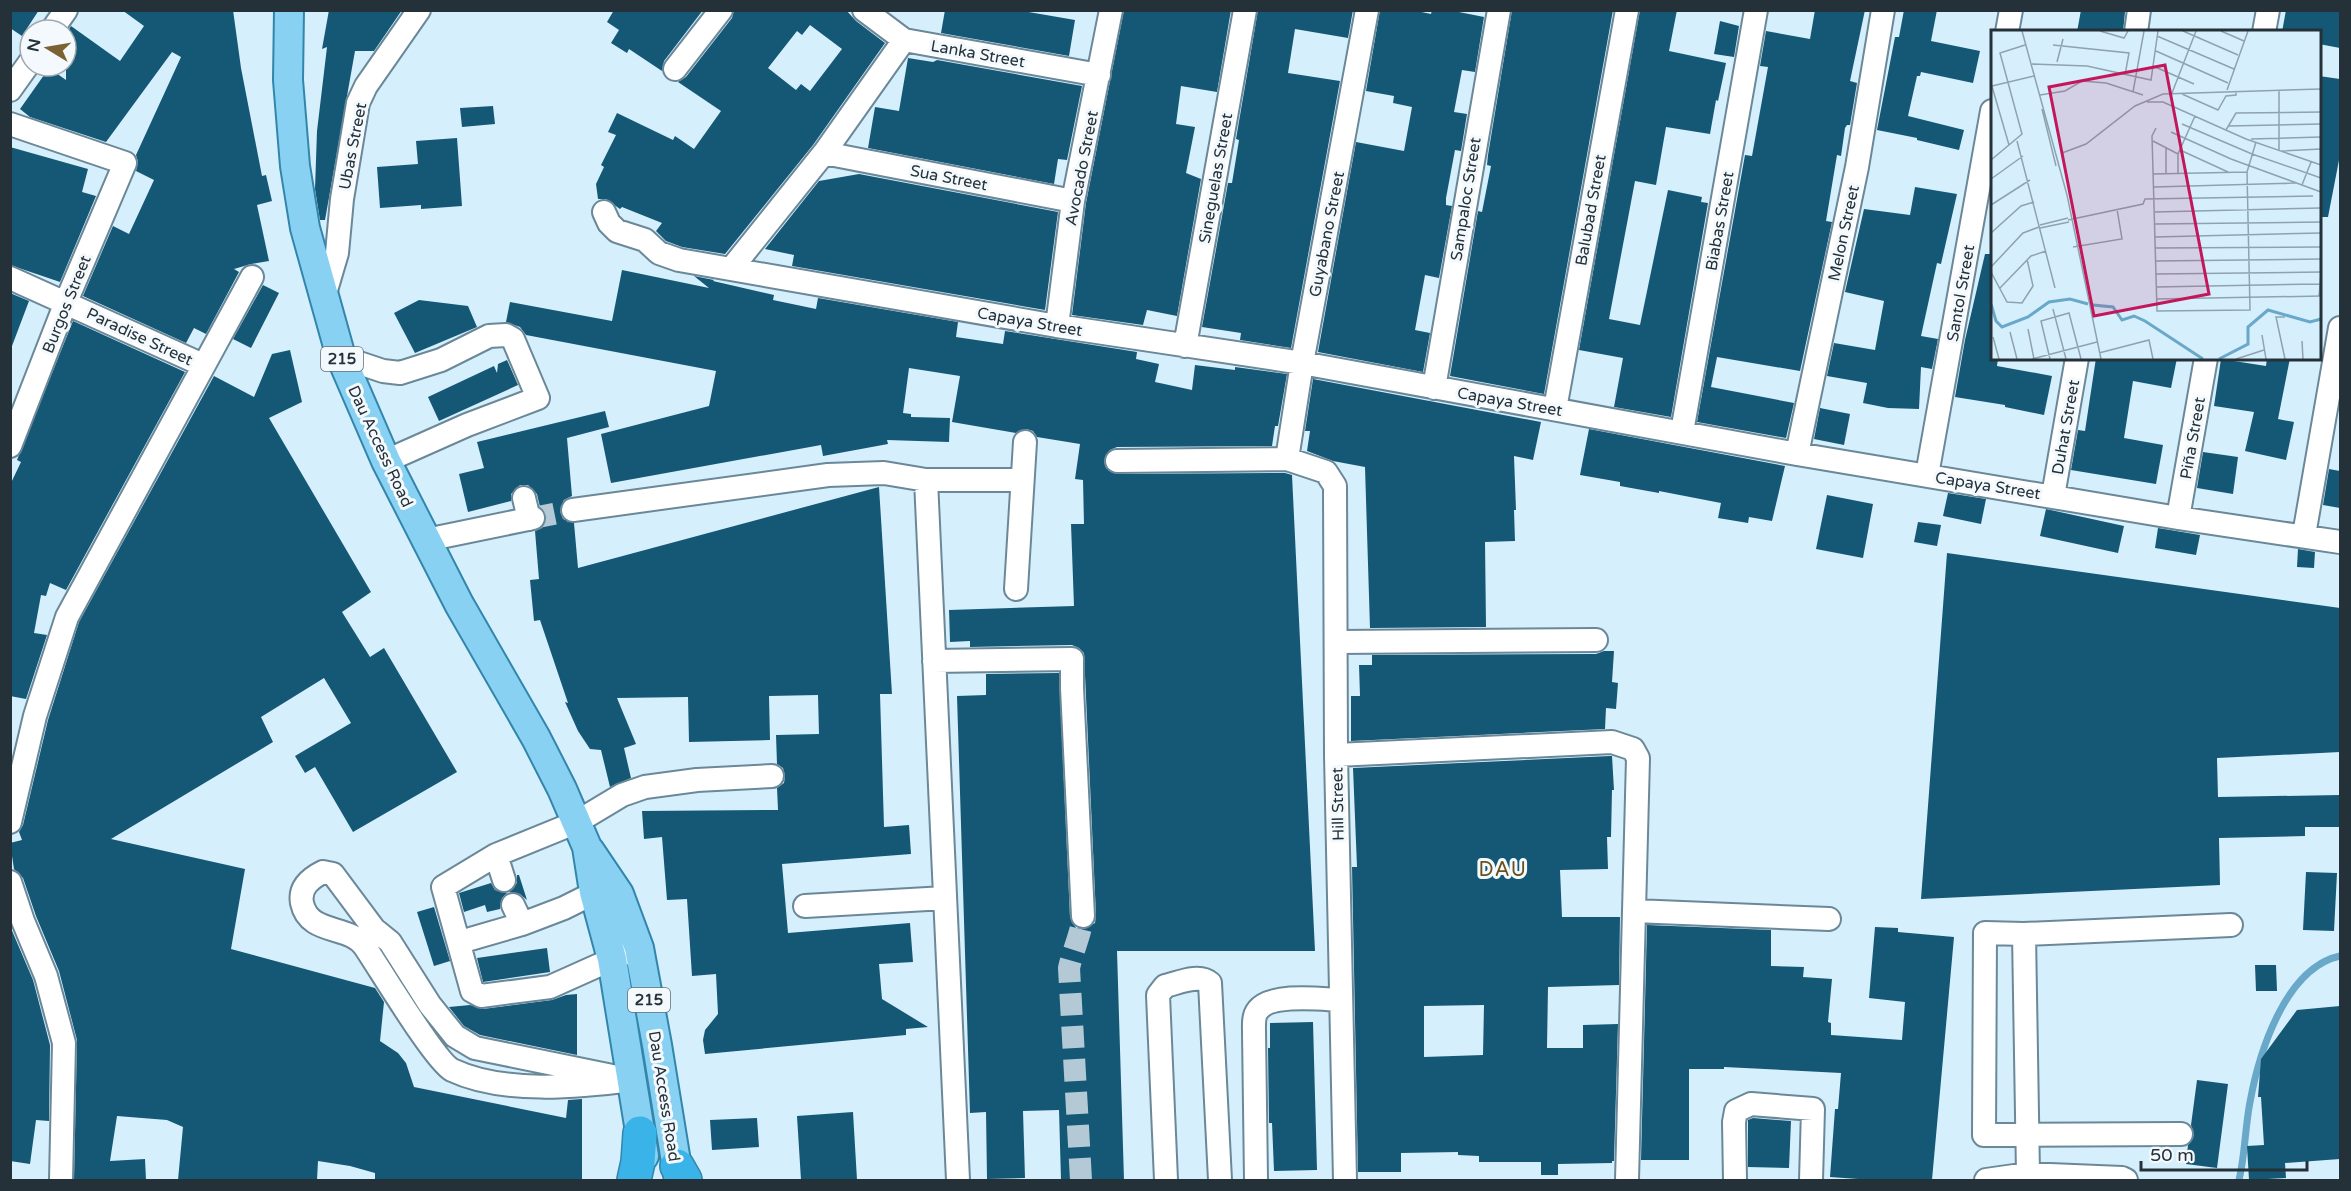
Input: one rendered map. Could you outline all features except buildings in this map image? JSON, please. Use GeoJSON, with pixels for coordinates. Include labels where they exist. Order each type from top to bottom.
{"type":"FeatureCollection","features":[{"type":"Feature","properties":{"kind":"highway"},"geometry":{"type":"LineString","coordinates":[[634,1180],[640,1133]]}},
{"type":"Feature","properties":{"kind":"main road","name":"Dau Access Road"},"geometry":{"type":"LineString","coordinates":[[289,10],[288,80],[295,166],[305,228],[341,357],[386,461],[426,540],[562,789],[604,888],[612,959],[648,1180]]}},
{"type":"Feature","properties":{"kind":"main road","name":"Dau Access Road"},"geometry":{"type":"LineString","coordinates":[[604,888],[627,911],[639,948],[680,1176]]}},
{"type":"Feature","properties":{"kind":"street","name":"Ubas Street"},"geometry":{"type":"LineString","coordinates":[[324,297],[337,253],[342,199],[358,103],[366,86],[419,10]]}},
{"type":"Feature","properties":{"kind":"street"},"geometry":{"type":"LineString","coordinates":[[675,69],[722,10]]}},
{"type":"Feature","properties":{"kind":"street","name":"Avocado Street"},"geometry":{"type":"LineString","coordinates":[[1057,326],[1073,201],[1100,75],[1111,10]]}},
{"type":"Feature","properties":{"kind":"street","name":"Sineguelas Street"},"geometry":{"type":"LineString","coordinates":[[1185,346],[1245,10]]}},
{"type":"Feature","properties":{"kind":"street","name":"Guyabano Street"},"geometry":{"type":"LineString","coordinates":[[1287,459],[1302,363],[1368,10]]}},
{"type":"Feature","properties":{"kind":"street","name":"Sampaloc Street"},"geometry":{"type":"LineString","coordinates":[[1434,388],[1499,10]]}},
{"type":"Feature","properties":{"kind":"street","name":"Balubad Street"},"geometry":{"type":"LineString","coordinates":[[1555,409],[1627,10]]}},
{"type":"Feature","properties":{"kind":"street","name":"Biabas Street"},"geometry":{"type":"LineString","coordinates":[[1682,432],[1756,10]]}},
{"type":"Feature","properties":{"kind":"street","name":"Melon Street"},"geometry":{"type":"LineString","coordinates":[[1797,454],[1857,167],[1883,10]]}},
{"type":"Feature","properties":{"kind":"street"},"geometry":{"type":"LineString","coordinates":[[2007,30],[2011,10]]}},
{"type":"Feature","properties":{"kind":"street"},"geometry":{"type":"LineString","coordinates":[[2136,30],[2139,10]]}},
{"type":"Feature","properties":{"kind":"street"},"geometry":{"type":"LineString","coordinates":[[2264,30],[2268,10]]}},
{"type":"Feature","properties":{"kind":"street","name":"Lanka Street"},"geometry":{"type":"LineString","coordinates":[[873,13],[904,40],[1100,75]]}},
{"type":"Feature","properties":{"kind":"street"},"geometry":{"type":"LineString","coordinates":[[732,269],[824,153],[904,40]]}},
{"type":"Feature","properties":{"kind":"street","name":"Santol Street"},"geometry":{"type":"LineString","coordinates":[[1927,475],[1991,117]]}},
{"type":"Feature","properties":{"kind":"street","name":"Burgos Street"},"geometry":{"type":"LineString","coordinates":[[10,124],[125,163],[17,415],[10,446]]}},
{"type":"Feature","properties":{"kind":"street","name":"Sua Street"},"geometry":{"type":"LineString","coordinates":[[824,153],[1073,201]]}},
{"type":"Feature","properties":{"kind":"street","name":"Capaya Street"},"geometry":{"type":"LineString","coordinates":[[604,212],[609,223],[617,231],[645,240],[659,253],[679,260],[1057,326],[1302,363],[1797,454],[2178,518],[2340,542]]}},
{"type":"Feature","properties":{"kind":"street"},"geometry":{"type":"LineString","coordinates":[[10,822],[35,716],[67,617],[252,277]]}},
{"type":"Feature","properties":{"kind":"street","name":"Paradise Street"},"geometry":{"type":"LineString","coordinates":[[10,278],[203,365]]}},
{"type":"Feature","properties":{"kind":"street"},"geometry":{"type":"LineString","coordinates":[[2304,535],[2340,328]]}},
{"type":"Feature","properties":{"kind":"street"},"geometry":{"type":"LineString","coordinates":[[341,357],[383,371],[399,373],[441,360],[489,336],[506,335],[513,339],[538,399],[467,425],[386,461]]}},
{"type":"Feature","properties":{"kind":"street","name":"Duhat Street"},"geometry":{"type":"LineString","coordinates":[[2053,496],[2078,360]]}},
{"type":"Feature","properties":{"kind":"street","name":"Piña Street"},"geometry":{"type":"LineString","coordinates":[[2178,518],[2206,360]]}},
{"type":"Feature","properties":{"kind":"street"},"geometry":{"type":"LineString","coordinates":[[1016,589],[1025,442]]}},
{"type":"Feature","properties":{"kind":"street","name":"Hill Street"},"geometry":{"type":"LineString","coordinates":[[1117,461],[1287,459],[1326,472],[1335,486],[1336,755],[1345,1180]]}},
{"type":"Feature","properties":{"kind":"street"},"geometry":{"type":"LineString","coordinates":[[573,510],[828,475],[884,473],[926,480],[1022,480]]}},
{"type":"Feature","properties":{"kind":"street"},"geometry":{"type":"LineString","coordinates":[[926,480],[958,1180]]}},
{"type":"Feature","properties":{"kind":"street"},"geometry":{"type":"LineString","coordinates":[[426,540],[504,514]]}},
{"type":"Feature","properties":{"kind":"street"},"geometry":{"type":"LineString","coordinates":[[1337,642],[1596,640]]}},
{"type":"Feature","properties":{"kind":"street"},"geometry":{"type":"LineString","coordinates":[[934,661],[1072,659],[1071,688],[1083,916]]}},
{"type":"Feature","properties":{"kind":"street"},"geometry":{"type":"LineString","coordinates":[[1336,755],[1612,742],[1633,749],[1638,758],[1627,1180]]}},
{"type":"Feature","properties":{"kind":"street"},"geometry":{"type":"LineString","coordinates":[[639,948],[550,987],[481,996],[472,991],[443,887],[496,855],[582,834],[622,795],[645,787],[697,780],[772,776]]}},
{"type":"Feature","properties":{"kind":"street"},"geometry":{"type":"LineString","coordinates":[[496,855],[504,880]]}},
{"type":"Feature","properties":{"kind":"street"},"geometry":{"type":"LineString","coordinates":[[10,882],[23,921],[46,976],[64,1043],[61,1180]]}},
{"type":"Feature","properties":{"kind":"street"},"geometry":{"type":"LineString","coordinates":[[460,942],[517,914],[564,908],[604,888]]}},
{"type":"Feature","properties":{"kind":"street"},"geometry":{"type":"LineString","coordinates":[[805,906],[945,898]]}},
{"type":"Feature","properties":{"kind":"street"},"geometry":{"type":"LineString","coordinates":[[1634,911],[1829,919]]}},
{"type":"Feature","properties":{"kind":"street"},"geometry":{"type":"LineString","coordinates":[[2181,1134],[1984,1135],[1985,933],[2024,934],[2231,926]]}},
{"type":"Feature","properties":{"kind":"street"},"geometry":{"type":"LineString","coordinates":[[2024,934],[2028,1174]]}},
{"type":"Feature","properties":{"kind":"street"},"geometry":{"type":"LineString","coordinates":[[367,935],[416,1003],[455,1036],[475,1048],[632,1080]]}},
{"type":"Feature","properties":{"kind":"street"},"geometry":{"type":"LineString","coordinates":[[1166,1180],[1158,995],[1165,986],[1206,979],[1210,983],[1220,1180]]}},
{"type":"Feature","properties":{"kind":"street"},"geometry":{"type":"LineString","coordinates":[[1256,1180],[1254,1018],[1258,1010],[1268,1002],[1278,999],[1340,999]]}},
{"type":"Feature","properties":{"kind":"street"},"geometry":{"type":"LineString","coordinates":[[416,1003],[431,1047],[450,1069],[487,1082],[569,1088],[632,1080]]}},
{"type":"Feature","properties":{"kind":"street"},"geometry":{"type":"LineString","coordinates":[[1735,1180],[1734,1122],[1736,1111],[1751,1104],[1813,1109],[1811,1180]]}},
{"type":"Feature","properties":{"kind":"street"},"geometry":{"type":"LineString","coordinates":[[1986,1180],[2028,1174],[2126,1180]]}},
{"type":"Feature","properties":{"kind":"waterway"},"geometry":{"type":"LineString","coordinates":[[2239,1180],[2254,1082],[2268,1037],[2278,1015],[2304,977],[2321,964],[2340,956]]}},
{"type":"Feature","properties":{"kind":"tunnel"},"geometry":{"type":"LineString","coordinates":[[533,518],[573,510]]}},
{"type":"Feature","properties":{"kind":"tunnel"},"geometry":{"type":"LineString","coordinates":[[1081,1180],[1069,968],[1083,916]]}},
{"type":"Feature","properties":{"kind":"district","name":"DAU"},"geometry":{"type":"Point","coordinates":[1503,869]}}]}
